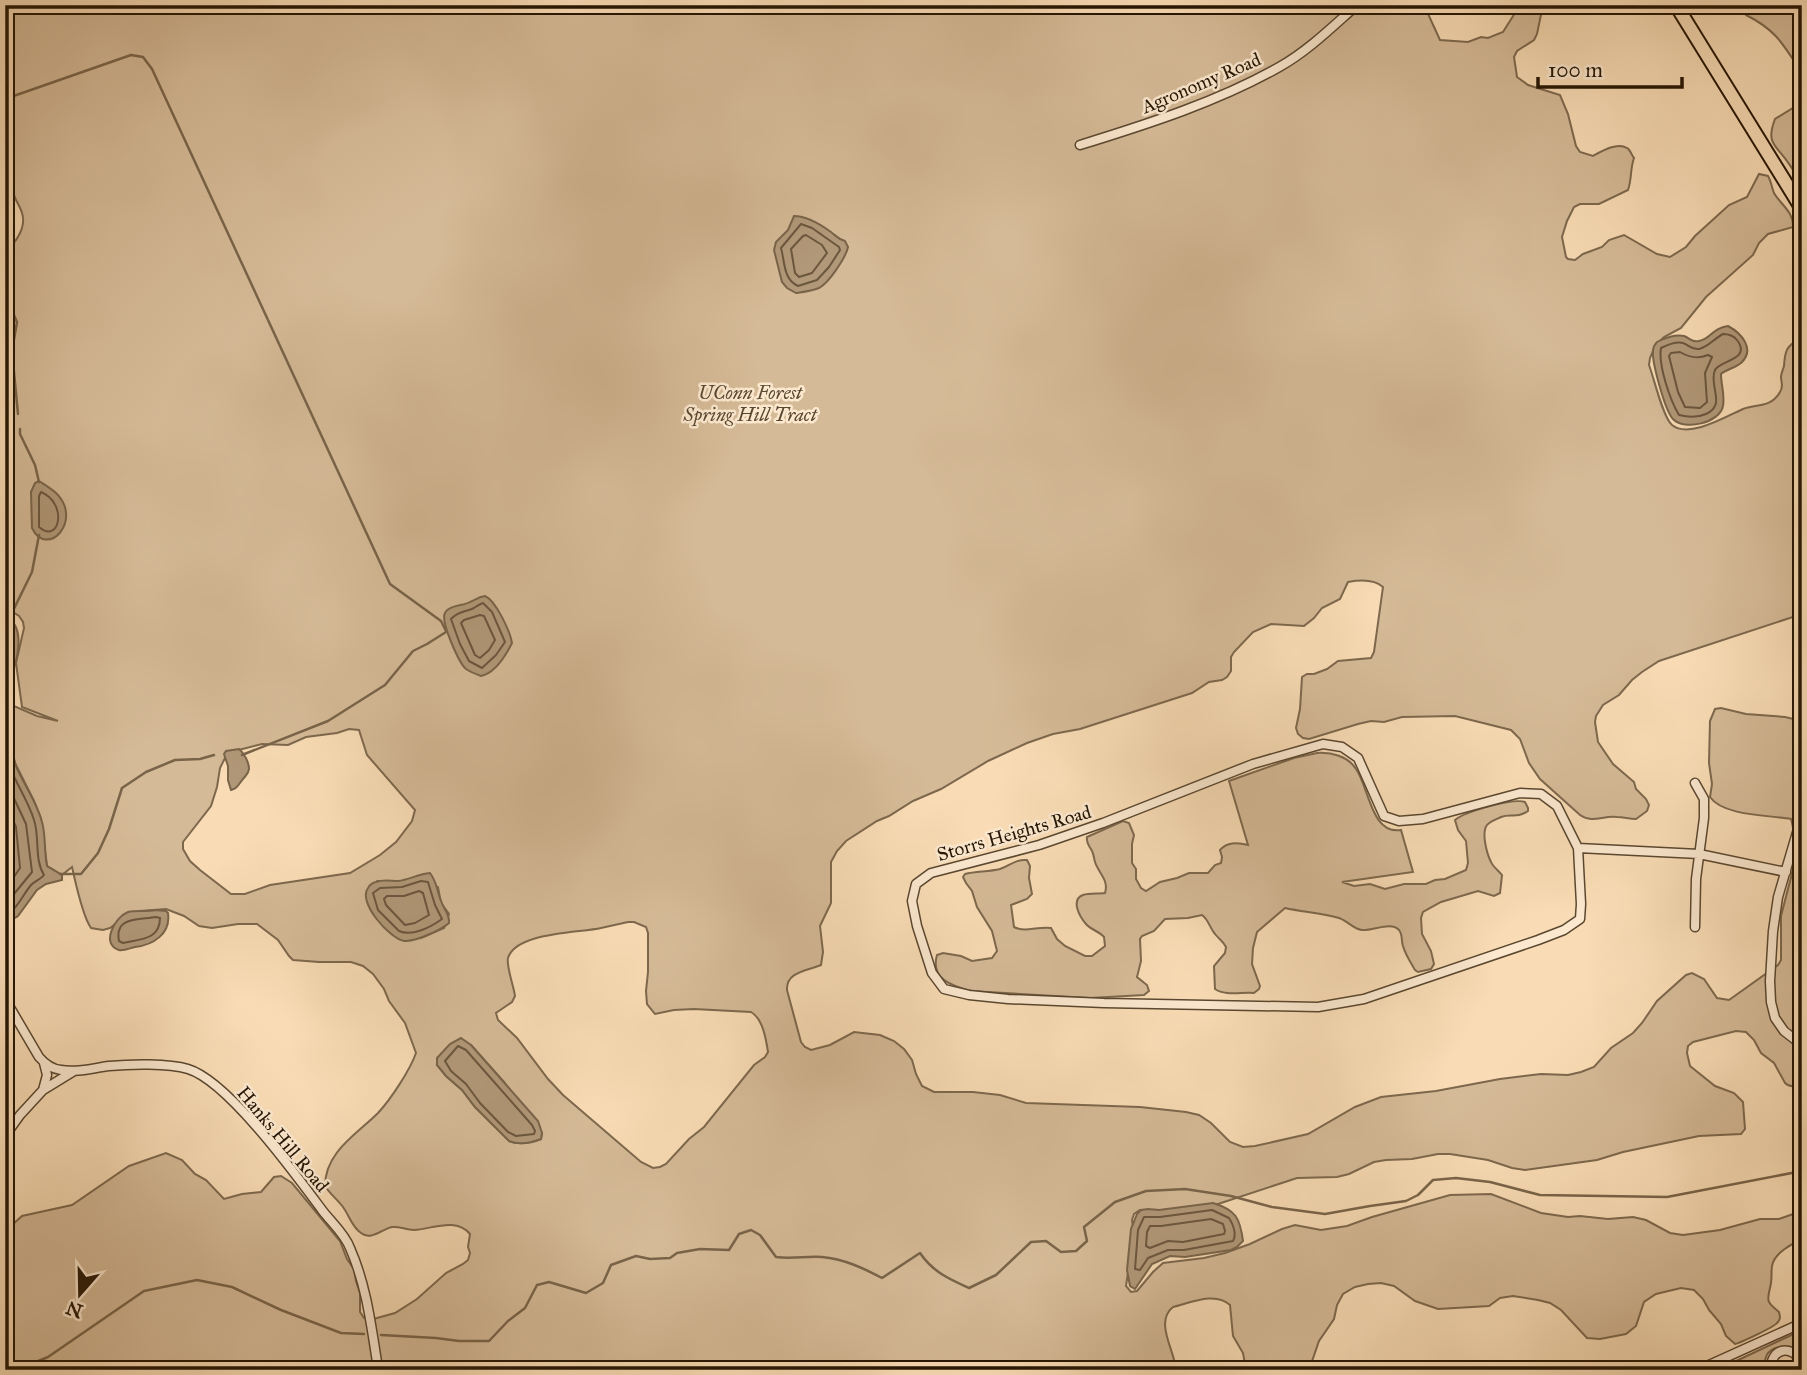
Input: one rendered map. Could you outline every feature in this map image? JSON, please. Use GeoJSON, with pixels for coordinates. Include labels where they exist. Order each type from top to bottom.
{"type":"FeatureCollection","features":[{"type":"Feature","properties":{"kind":"main road"},"geometry":{"type":"LineString","coordinates":[[1676,5],[1802,209]]}},
{"type":"Feature","properties":{"kind":"street","name":"Agronomy Road"},"geometry":{"type":"LineString","coordinates":[[1080,145],[1245,85],[1283,65],[1357,5]]}},
{"type":"Feature","properties":{"kind":"street","name":"Storrs Heights Road"},"geometry":{"type":"LineString","coordinates":[[1323,744],[1342,747],[1358,758],[1384,816],[1399,821],[1423,819],[1520,793],[1541,794],[1557,806],[1578,848],[1580,919],[1564,930],[1364,999],[1318,1007],[1008,999],[944,989],[933,973],[917,926],[912,901],[916,884],[931,873],[1039,845],[1254,764],[1323,744]]}},
{"type":"Feature","properties":{"kind":"street"},"geometry":{"type":"LineString","coordinates":[[1695,783],[1703,799],[1704,818],[1696,879],[1695,927]]}},
{"type":"Feature","properties":{"kind":"street"},"geometry":{"type":"LineString","coordinates":[[1802,808],[1778,897],[1770,981],[1775,1018],[1784,1031],[1802,1045]]}},
{"type":"Feature","properties":{"kind":"street"},"geometry":{"type":"LineString","coordinates":[[1578,848],[1699,854],[1786,873]]}},
{"type":"Feature","properties":{"kind":"street"},"geometry":{"type":"LineString","coordinates":[[5,999],[44,1063],[47,1075],[43,1090]]}},
{"type":"Feature","properties":{"kind":"street","name":"Hanks Hill Road"},"geometry":{"type":"LineString","coordinates":[[44,1063],[59,1070],[74,1071],[153,1065],[189,1069],[215,1084],[290,1167],[349,1245],[360,1275],[380,1370]]}},
{"type":"Feature","properties":{"kind":"street"},"geometry":{"type":"LineString","coordinates":[[5,1136],[43,1090],[74,1071]]}},
{"type":"Feature","properties":{"kind":"street"},"geometry":{"type":"LineString","coordinates":[[1698,1370],[1802,1323]]}},
{"type":"Feature","properties":{"kind":"street"},"geometry":{"type":"LineString","coordinates":[[1771,1370],[1773,1357],[1782,1351],[1797,1354],[1802,1363]]}},
{"type":"Feature","properties":{"kind":"green space","name":"UConn Forest Spring Hill Tract"},"geometry":{"type":"Polygon","coordinates":[[[5,5],[1424,5],[1440,40],[1468,42],[1503,32],[1515,13],[1514,5],[1543,5],[1534,40],[1517,51],[1514,57],[1517,77],[1528,85],[1560,95],[1580,152],[1593,156],[1610,148],[1623,146],[1634,158],[1628,190],[1599,204],[1580,204],[1574,207],[1562,237],[1568,259],[1575,260],[1602,247],[1609,240],[1624,235],[1657,254],[1670,257],[1686,247],[1729,205],[1747,197],[1759,174],[1768,176],[1774,193],[1791,217],[1793,227],[1768,234],[1753,255],[1706,297],[1681,328],[1664,337],[1655,346],[1649,365],[1662,406],[1672,425],[1679,429],[1698,428],[1743,409],[1772,401],[1782,388],[1781,376],[1786,351],[1802,336],[1802,614],[1659,661],[1603,705],[1595,722],[1598,742],[1613,764],[1634,782],[1636,789],[1649,805],[1647,811],[1636,819],[1589,819],[1580,815],[1540,779],[1529,763],[1520,739],[1511,730],[1455,716],[1402,717],[1384,722],[1371,721],[1309,739],[1298,734],[1296,728],[1302,677],[1327,669],[1338,661],[1371,658],[1374,652],[1383,587],[1371,581],[1348,582],[1340,599],[1322,608],[1304,626],[1271,624],[1253,632],[1234,652],[1231,657],[1231,671],[1222,680],[1209,682],[1192,693],[1027,743],[913,801],[846,841],[831,862],[831,903],[820,926],[823,952],[821,965],[793,976],[787,990],[801,1042],[811,1050],[830,1045],[854,1032],[880,1035],[904,1049],[912,1060],[922,1086],[934,1092],[1000,1095],[1026,1103],[1140,1107],[1186,1112],[1199,1115],[1230,1142],[1243,1147],[1308,1134],[1355,1107],[1381,1097],[1436,1091],[1500,1079],[1581,1072],[1594,1067],[1611,1048],[1633,1033],[1657,1001],[1686,975],[1692,973],[1704,979],[1717,998],[1729,1000],[1778,965],[1781,960],[1781,916],[1796,858],[1791,819],[1747,814],[1725,808],[1710,797],[1710,721],[1715,709],[1721,708],[1802,721],[1802,1084],[1791,1086],[1785,1083],[1774,1063],[1761,1053],[1746,1032],[1736,1031],[1693,1042],[1688,1046],[1687,1053],[1690,1066],[1715,1086],[1734,1093],[1743,1102],[1745,1129],[1741,1134],[1699,1136],[1597,1160],[1525,1170],[1450,1154],[1386,1160],[1337,1177],[1297,1178],[1215,1205],[1140,1210],[1134,1214],[1132,1220],[1134,1234],[1126,1286],[1131,1292],[1137,1291],[1163,1263],[1225,1253],[1295,1225],[1321,1230],[1347,1226],[1450,1195],[1491,1194],[1541,1213],[1568,1217],[1633,1217],[1646,1220],[1670,1233],[1683,1235],[1720,1230],[1760,1219],[1779,1219],[1802,1211],[1802,1239],[1789,1246],[1773,1261],[1768,1299],[1779,1312],[1779,1320],[1764,1331],[1735,1344],[1726,1336],[1703,1299],[1694,1290],[1681,1288],[1656,1294],[1644,1302],[1636,1326],[1626,1334],[1600,1339],[1587,1338],[1561,1310],[1550,1303],[1513,1296],[1500,1298],[1489,1306],[1438,1309],[1415,1301],[1394,1286],[1381,1283],[1355,1287],[1343,1294],[1334,1319],[1319,1341],[1309,1370],[1246,1370],[1243,1353],[1233,1336],[1230,1305],[1210,1298],[1173,1307],[1168,1313],[1165,1329],[1176,1370],[1079,1370],[1072,1364],[1064,1363],[1049,1370],[180,1370],[177,1366],[159,1370],[5,1370],[5,1325],[11,1322],[14,1316],[11,1297],[12,1225],[22,1216],[72,1205],[129,1166],[166,1153],[182,1160],[224,1199],[261,1192],[274,1177],[281,1176],[292,1183],[340,1241],[354,1269],[360,1293],[360,1312],[364,1318],[370,1320],[395,1313],[417,1299],[446,1273],[468,1260],[470,1234],[458,1226],[444,1225],[414,1230],[392,1227],[373,1235],[365,1235],[355,1228],[343,1207],[325,1186],[326,1174],[336,1153],[383,1107],[405,1076],[416,1053],[405,1023],[373,974],[363,966],[351,962],[293,960],[278,940],[257,924],[212,928],[199,926],[166,909],[140,911],[103,930],[91,928],[82,907],[72,867],[62,875],[47,866],[41,819],[15,763],[5,734],[5,708],[14,706],[58,721],[22,707],[16,663],[23,622],[5,607],[5,253],[19,235],[23,219],[5,160],[5,5]],[[349,729],[306,737],[288,745],[262,744],[231,752],[226,756],[220,768],[211,806],[183,842],[183,849],[190,861],[231,894],[245,894],[270,885],[350,873],[396,842],[412,821],[415,810],[367,755],[359,730],[349,729]],[[378,881],[421,938],[444,928],[449,914],[441,903],[438,887],[401,881],[378,881]],[[634,922],[535,938],[513,949],[508,962],[515,996],[512,1002],[496,1013],[498,1020],[517,1038],[563,1095],[641,1162],[653,1168],[666,1164],[704,1127],[754,1065],[768,1052],[761,1024],[751,1012],[694,1009],[655,1014],[647,1004],[648,933],[646,927],[634,922]],[[471,1045],[437,1065],[509,1141],[525,1143],[541,1139],[542,1133],[504,1082],[471,1045]]]}},
{"type":"Feature","properties":{"kind":"green space"},"geometry":{"type":"Polygon","coordinates":[[[1744,5],[1802,5],[1802,70],[1771,31],[1746,15],[1744,5]]]}},
{"type":"Feature","properties":{"kind":"green space"},"geometry":{"type":"Polygon","coordinates":[[[1802,105],[1802,182],[1774,144],[1771,134],[1775,119],[1802,105]]]}},
{"type":"Feature","properties":{"kind":"green space"},"geometry":{"type":"Polygon","coordinates":[[[1317,753],[1339,756],[1353,765],[1377,818],[1391,830],[1401,830],[1413,872],[1342,882],[1354,886],[1370,884],[1385,889],[1404,884],[1426,884],[1466,870],[1466,841],[1455,820],[1490,806],[1525,802],[1528,811],[1520,815],[1501,817],[1490,822],[1485,829],[1489,858],[1502,875],[1500,893],[1494,896],[1478,891],[1441,902],[1423,912],[1422,934],[1431,951],[1434,964],[1431,969],[1418,972],[1415,970],[1396,927],[1362,930],[1339,918],[1285,908],[1257,932],[1252,964],[1260,986],[1254,993],[1228,993],[1215,989],[1214,966],[1225,953],[1226,947],[1202,915],[1165,919],[1154,931],[1142,936],[1137,977],[1147,985],[1149,991],[1144,995],[1090,998],[971,991],[950,984],[940,976],[936,963],[937,955],[943,953],[961,956],[972,961],[992,958],[997,951],[992,931],[977,907],[972,891],[963,877],[965,874],[1000,869],[1027,860],[1032,894],[1027,899],[1011,905],[1014,927],[1051,928],[1065,946],[1085,956],[1092,956],[1105,946],[1104,937],[1084,921],[1077,909],[1077,901],[1083,895],[1105,893],[1106,888],[1087,837],[1123,821],[1129,823],[1134,835],[1132,863],[1136,869],[1136,879],[1146,891],[1160,882],[1189,873],[1208,873],[1221,863],[1220,850],[1223,847],[1233,843],[1248,845],[1229,781],[1294,758],[1317,753]]]}},
{"type":"Feature","properties":{"kind":"green space"},"geometry":{"type":"Polygon","coordinates":[[[1802,1330],[1802,1352],[1789,1347],[1776,1348],[1767,1355],[1763,1370],[1717,1370],[1802,1330]]]}},
{"type":"Feature","properties":{"kind":"water"},"geometry":{"type":"Polygon","coordinates":[[[794,216],[818,223],[845,241],[848,247],[844,257],[823,285],[796,293],[782,282],[774,250],[776,242],[788,230],[794,216]]]}},
{"type":"Feature","properties":{"kind":"water"},"geometry":{"type":"Polygon","coordinates":[[[1728,326],[1742,337],[1747,352],[1741,363],[1721,374],[1723,406],[1720,412],[1709,421],[1693,425],[1678,423],[1670,414],[1663,397],[1655,366],[1654,347],[1657,342],[1674,336],[1699,341],[1728,326]]]}},
{"type":"Feature","properties":{"kind":"water"},"geometry":{"type":"Polygon","coordinates":[[[39,481],[57,494],[64,504],[66,515],[60,533],[46,540],[38,537],[32,528],[31,492],[39,481]]]}},
{"type":"Feature","properties":{"kind":"water"},"geometry":{"type":"Polygon","coordinates":[[[485,596],[502,617],[512,643],[495,667],[481,676],[463,665],[451,642],[444,617],[450,608],[485,596]]]}},
{"type":"Feature","properties":{"kind":"water"},"geometry":{"type":"Polygon","coordinates":[[[5,617],[15,626],[18,639],[14,668],[5,672],[5,617]]]}},
{"type":"Feature","properties":{"kind":"water"},"geometry":{"type":"Polygon","coordinates":[[[5,734],[16,766],[40,815],[47,866],[62,875],[62,880],[46,884],[37,890],[18,916],[5,924],[5,734]]]}},
{"type":"Feature","properties":{"kind":"water"},"geometry":{"type":"Polygon","coordinates":[[[239,749],[246,758],[249,769],[238,786],[231,790],[224,754],[226,751],[239,749]]]}},
{"type":"Feature","properties":{"kind":"water"},"geometry":{"type":"Polygon","coordinates":[[[430,873],[448,914],[449,923],[415,940],[398,939],[371,910],[367,902],[368,888],[379,881],[398,881],[430,873]]]}},
{"type":"Feature","properties":{"kind":"water"},"geometry":{"type":"Polygon","coordinates":[[[155,910],[168,913],[167,927],[159,937],[148,944],[125,950],[113,947],[111,931],[118,919],[131,911],[155,910]]]}},
{"type":"Feature","properties":{"kind":"water"},"geometry":{"type":"Polygon","coordinates":[[[461,1038],[471,1045],[538,1121],[541,1139],[525,1143],[509,1141],[437,1065],[437,1058],[450,1044],[461,1038]]]}},
{"type":"Feature","properties":{"kind":"water"},"geometry":{"type":"Polygon","coordinates":[[[1213,1203],[1236,1216],[1243,1241],[1237,1247],[1185,1257],[1170,1256],[1152,1264],[1135,1289],[1130,1286],[1127,1270],[1131,1229],[1141,1210],[1213,1203]]]}},
{"type":"Feature","properties":{"kind":"waterway"},"geometry":{"type":"LineString","coordinates":[[5,99],[131,55],[143,57],[152,69],[390,584],[441,621],[446,631]]}},
{"type":"Feature","properties":{"kind":"waterway"},"geometry":{"type":"LineString","coordinates":[[13,313],[17,322],[12,351],[18,414]]}},
{"type":"Feature","properties":{"kind":"waterway"},"geometry":{"type":"LineString","coordinates":[[20,429],[39,482]]}},
{"type":"Feature","properties":{"kind":"waterway"},"geometry":{"type":"LineString","coordinates":[[5,627],[32,572],[39,535]]}},
{"type":"Feature","properties":{"kind":"waterway"},"geometry":{"type":"LineString","coordinates":[[242,755],[328,721],[385,685],[413,651],[446,632]]}},
{"type":"Feature","properties":{"kind":"waterway"},"geometry":{"type":"LineString","coordinates":[[60,874],[81,874],[98,853],[122,788],[146,772],[175,760],[200,759],[214,755]]}},
{"type":"Feature","properties":{"kind":"waterway"},"geometry":{"type":"LineString","coordinates":[[381,1335],[489,1341],[525,1308],[537,1285],[549,1282],[586,1293],[603,1283],[611,1265],[636,1256],[650,1259],[670,1258],[677,1253],[700,1249],[729,1250],[739,1234],[751,1230],[760,1235],[776,1257],[830,1258],[853,1264],[882,1278],[920,1253],[936,1270],[969,1288],[996,1275],[1031,1242],[1046,1241],[1061,1252],[1076,1251],[1087,1241],[1084,1227],[1115,1202],[1146,1191],[1185,1189],[1231,1196],[1272,1207],[1325,1214],[1406,1201],[1418,1195],[1433,1180],[1456,1178],[1490,1182],[1540,1195],[1667,1197],[1802,1171]]}},
{"type":"Feature","properties":{"kind":"waterway"},"geometry":{"type":"LineString","coordinates":[[16,1370],[48,1357],[144,1291],[197,1280],[232,1287],[281,1310],[341,1333],[364,1334]]}}]}
